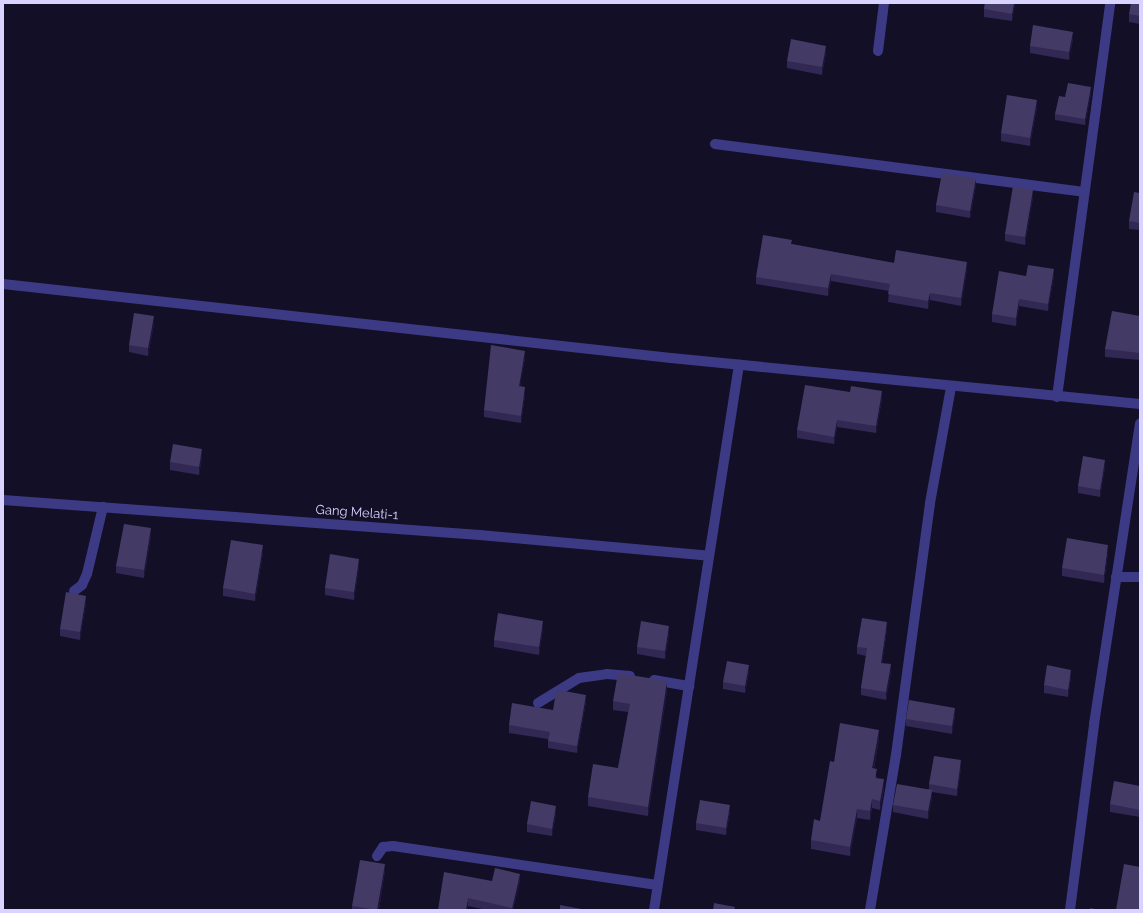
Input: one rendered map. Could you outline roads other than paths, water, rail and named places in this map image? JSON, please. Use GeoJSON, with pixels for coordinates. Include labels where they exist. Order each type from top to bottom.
{"type":"FeatureCollection","features":[{"type":"Feature","properties":{"kind":"street"},"geometry":{"type":"LineString","coordinates":[[878,52],[884,3]]}},
{"type":"Feature","properties":{"kind":"street"},"geometry":{"type":"LineString","coordinates":[[1057,397],[1110,3]]}},
{"type":"Feature","properties":{"kind":"street"},"geometry":{"type":"LineString","coordinates":[[715,144],[1084,192]]}},
{"type":"Feature","properties":{"kind":"street"},"geometry":{"type":"LineString","coordinates":[[3,284],[738,365],[951,387],[1140,404]]}},
{"type":"Feature","properties":{"kind":"street"},"geometry":{"type":"LineString","coordinates":[[654,910],[690,686],[738,365]]}},
{"type":"Feature","properties":{"kind":"street"},"geometry":{"type":"LineString","coordinates":[[870,910],[896,755],[930,503],[951,387]]}},
{"type":"Feature","properties":{"kind":"street"},"geometry":{"type":"LineString","coordinates":[[1070,910],[1116,577],[1140,423]]}},
{"type":"Feature","properties":{"kind":"street","name":"Gang Melati-1"},"geometry":{"type":"LineString","coordinates":[[3,500],[480,535],[709,556]]}},
{"type":"Feature","properties":{"kind":"street"},"geometry":{"type":"LineString","coordinates":[[74,591],[82,585],[87,574],[104,507]]}},
{"type":"Feature","properties":{"kind":"street"},"geometry":{"type":"LineString","coordinates":[[1116,577],[1140,577]]}},
{"type":"Feature","properties":{"kind":"street"},"geometry":{"type":"LineString","coordinates":[[538,703],[579,678],[607,674],[690,686]]}},
{"type":"Feature","properties":{"kind":"street"},"geometry":{"type":"LineString","coordinates":[[377,856],[383,847],[393,846],[658,885]]}}]}
